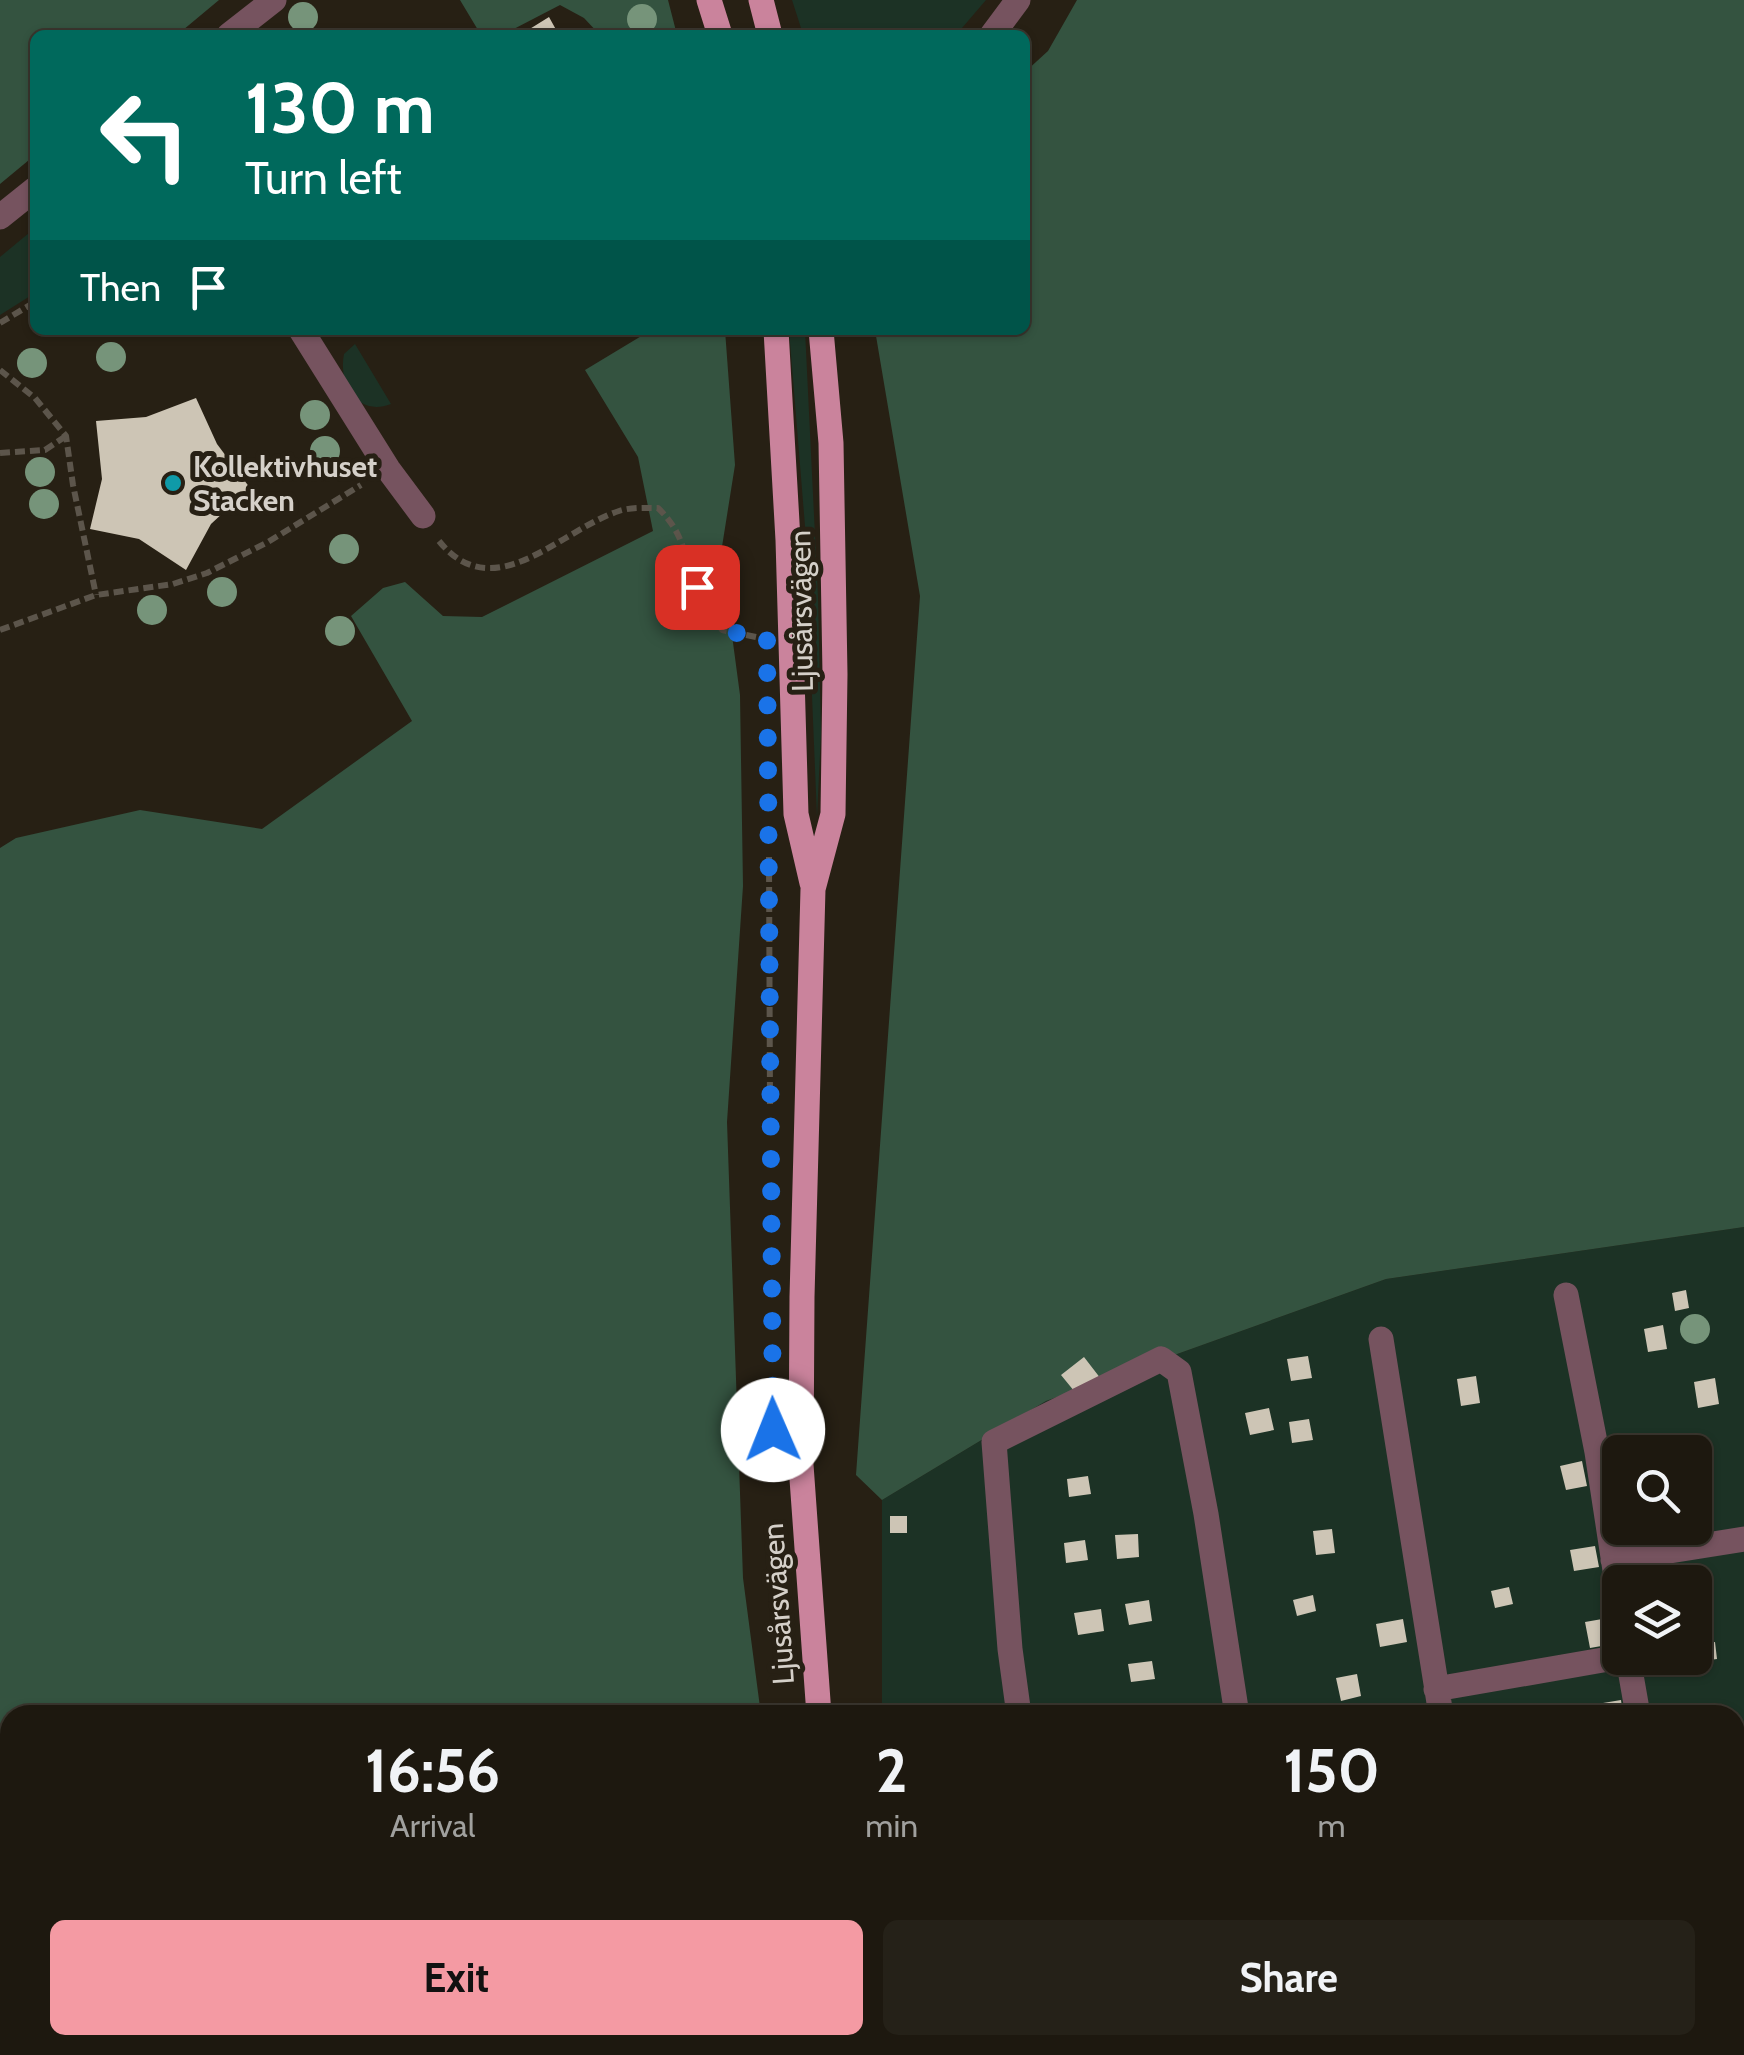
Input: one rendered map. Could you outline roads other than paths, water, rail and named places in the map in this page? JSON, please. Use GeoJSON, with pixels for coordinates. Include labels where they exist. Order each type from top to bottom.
{"type":"FeatureCollection","features":[{"type":"Feature","properties":{"kind":"main road"},"geometry":{"type":"LineString","coordinates":[[710,0],[719,30]]}},
{"type":"Feature","properties":{"kind":"main road"},"geometry":{"type":"LineString","coordinates":[[762,0],[769,30]]}},
{"type":"Feature","properties":{"kind":"main road","name":"Ljusårsvägen"},"geometry":{"type":"LineString","coordinates":[[776,335],[788,540],[796,814],[813,889]]}},
{"type":"Feature","properties":{"kind":"main road","name":"Ljusårsvägen"},"geometry":{"type":"LineString","coordinates":[[818,1705],[802,1465],[802,1297],[813,889],[833,814],[831,443],[820,335]]}},
{"type":"Feature","properties":{"kind":"street"},"geometry":{"type":"LineString","coordinates":[[235,30],[274,0]]}},
{"type":"Feature","properties":{"kind":"street"},"geometry":{"type":"LineString","coordinates":[[996,30],[1018,0]]}},
{"type":"Feature","properties":{"kind":"street"},"geometry":{"type":"LineString","coordinates":[[0,217],[30,193]]}},
{"type":"Feature","properties":{"kind":"street"},"geometry":{"type":"LineString","coordinates":[[304,335],[388,469],[423,516]]}},
{"type":"Feature","properties":{"kind":"street"},"geometry":{"type":"LineString","coordinates":[[1566,1295],[1615,1565]]}},
{"type":"Feature","properties":{"kind":"street"},"geometry":{"type":"LineString","coordinates":[[1381,1339],[1439,1702],[1602,1661]]}},
{"type":"Feature","properties":{"kind":"street"},"geometry":{"type":"LineString","coordinates":[[1018,1705],[994,1442],[1161,1359],[1179,1372],[1235,1705]]}},
{"type":"Feature","properties":{"kind":"street"},"geometry":{"type":"LineString","coordinates":[[1614,1560],[1744,1539]]}},
{"type":"Feature","properties":{"kind":"street"},"geometry":{"type":"LineString","coordinates":[[1631,1675],[1636,1705]]}},
{"type":"Feature","properties":{"kind":"place","name":"Kollektivhuset Stacken"},"geometry":{"type":"Point","coordinates":[173,483]}}]}
